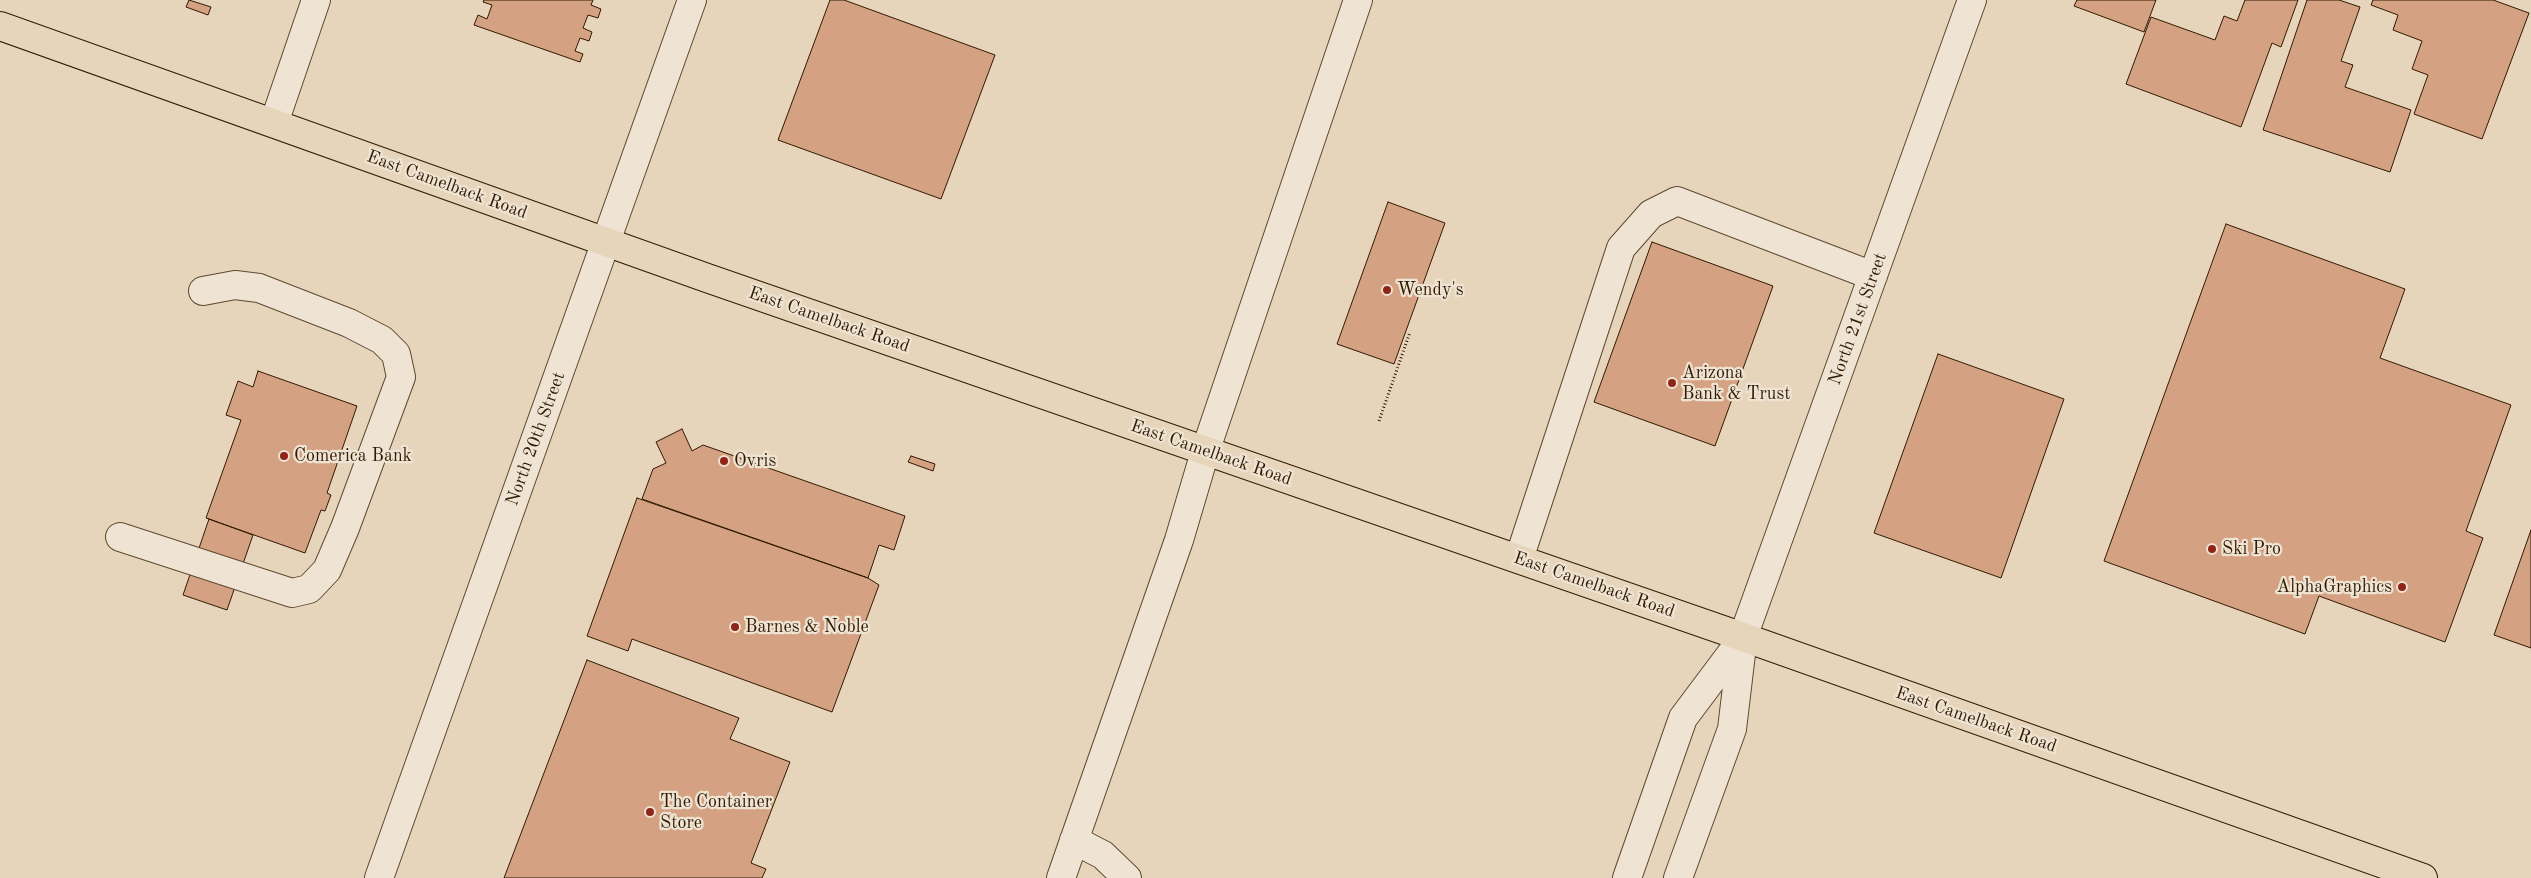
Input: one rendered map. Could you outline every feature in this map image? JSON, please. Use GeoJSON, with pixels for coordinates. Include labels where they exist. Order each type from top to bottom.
{"type":"FeatureCollection","features":[{"type":"Feature","properties":{"kind":"main road","name":"East Camelback Road"},"geometry":{"type":"LineString","coordinates":[[0,26],[1204,452],[1744,637],[2424,878]]}},
{"type":"Feature","properties":{"kind":"street"},"geometry":{"type":"LineString","coordinates":[[274,123],[316,0]]}},
{"type":"Feature","properties":{"kind":"street","name":"North 20th Street"},"geometry":{"type":"LineString","coordinates":[[378,878],[692,0]]}},
{"type":"Feature","properties":{"kind":"street"},"geometry":{"type":"LineString","coordinates":[[1061,878],[1179,540],[1204,452],[1358,0]]}},
{"type":"Feature","properties":{"kind":"street","name":"North 21st Street"},"geometry":{"type":"LineString","coordinates":[[1744,637],[1972,0]]}},
{"type":"Feature","properties":{"kind":"street"},"geometry":{"type":"LineString","coordinates":[[1519,559],[1621,248],[1651,214],[1677,201],[1873,276]]}},
{"type":"Feature","properties":{"kind":"street"},"geometry":{"type":"LineString","coordinates":[[120,537],[292,593],[309,589],[327,570],[345,528],[401,377],[396,354],[382,340],[349,323],[259,288],[234,284],[203,291]]}},
{"type":"Feature","properties":{"kind":"street"},"geometry":{"type":"LineString","coordinates":[[1627,878],[1683,718],[1744,637]]}},
{"type":"Feature","properties":{"kind":"street"},"geometry":{"type":"LineString","coordinates":[[1678,878],[1732,729],[1744,637]]}},
{"type":"Feature","properties":{"kind":"street"},"geometry":{"type":"LineString","coordinates":[[1074,840],[1103,855],[1127,878]]}},
{"type":"Feature","properties":{"kind":"path"},"geometry":{"type":"LineString","coordinates":[[1379,421],[1410,332]]}},
{"type":"Feature","properties":{"kind":"building"},"geometry":{"type":"Polygon","coordinates":[[[189,0],[211,7],[208,15],[186,7],[189,0]]]}},
{"type":"Feature","properties":{"kind":"building"},"geometry":{"type":"Polygon","coordinates":[[[484,0],[593,0],[591,5],[601,9],[598,18],[588,15],[583,28],[592,32],[589,41],[580,38],[575,51],[583,54],[580,62],[474,25],[478,15],[487,19],[492,5],[483,2],[484,0]]]}},
{"type":"Feature","properties":{"kind":"building"},"geometry":{"type":"Polygon","coordinates":[[[830,0],[844,0],[995,55],[941,199],[778,140],[830,0]]]}},
{"type":"Feature","properties":{"kind":"building"},"geometry":{"type":"Polygon","coordinates":[[[2077,0],[2156,0],[2144,32],[2074,6],[2077,0]]]}},
{"type":"Feature","properties":{"kind":"building"},"geometry":{"type":"Polygon","coordinates":[[[2245,0],[2298,0],[2281,47],[2272,43],[2241,127],[2126,84],[2151,17],[2215,40],[2224,16],[2237,21],[2245,0]]]}},
{"type":"Feature","properties":{"kind":"building"},"geometry":{"type":"Polygon","coordinates":[[[2307,0],[2339,0],[2360,7],[2341,61],[2353,65],[2345,87],[2411,110],[2390,172],[2263,130],[2307,0]]]}},
{"type":"Feature","properties":{"kind":"building"},"geometry":{"type":"Polygon","coordinates":[[[2373,0],[2493,0],[2529,13],[2482,139],[2414,114],[2428,75],[2412,69],[2422,41],[2393,30],[2398,15],[2371,5],[2373,0]]]}},
{"type":"Feature","properties":{"kind":"building"},"geometry":{"type":"Polygon","coordinates":[[[1388,202],[1445,223],[1394,364],[1337,344],[1388,202]]]}},
{"type":"Feature","properties":{"kind":"building"},"geometry":{"type":"Polygon","coordinates":[[[2226,224],[2405,289],[2380,358],[2511,405],[2466,531],[2483,538],[2445,642],[2319,596],[2305,634],[2104,561],[2226,224]]]}},
{"type":"Feature","properties":{"kind":"building"},"geometry":{"type":"Polygon","coordinates":[[[1652,242],[1773,286],[1715,446],[1594,402],[1652,242]]]}},
{"type":"Feature","properties":{"kind":"building"},"geometry":{"type":"Polygon","coordinates":[[[1938,354],[2064,399],[2001,578],[1874,533],[1938,354]]]}},
{"type":"Feature","properties":{"kind":"building","name":"Comerica Bank"},"geometry":{"type":"Polygon","coordinates":[[[258,371],[357,406],[327,493],[331,495],[325,511],[321,510],[305,553],[206,518],[241,420],[226,415],[238,381],[253,387],[258,371]]]}},
{"type":"Feature","properties":{"kind":"building"},"geometry":{"type":"Polygon","coordinates":[[[682,429],[692,451],[703,445],[905,516],[894,550],[879,545],[868,578],[642,499],[653,469],[666,463],[656,442],[682,429]]]}},
{"type":"Feature","properties":{"kind":"building"},"geometry":{"type":"Polygon","coordinates":[[[911,456],[935,464],[933,471],[908,462],[911,456]]]}},
{"type":"Feature","properties":{"kind":"building"},"geometry":{"type":"Polygon","coordinates":[[[637,498],[868,578],[879,585],[832,712],[632,639],[628,651],[587,636],[637,498]]]}},
{"type":"Feature","properties":{"kind":"building"},"geometry":{"type":"Polygon","coordinates":[[[209,519],[253,535],[227,610],[183,595],[209,519]]]}},
{"type":"Feature","properties":{"kind":"building"},"geometry":{"type":"Polygon","coordinates":[[[2531,530],[2531,648],[2494,635],[2531,530]]]}},
{"type":"Feature","properties":{"kind":"building","name":"The Container Store"},"geometry":{"type":"Polygon","coordinates":[[[587,660],[739,718],[730,739],[790,762],[751,863],[766,869],[762,878],[504,878],[587,660]]]}},
{"type":"Feature","properties":{"kind":"place","name":"Wendy's"},"geometry":{"type":"Point","coordinates":[1387,290]}},
{"type":"Feature","properties":{"kind":"place","name":"Arizona Bank & Trust"},"geometry":{"type":"Point","coordinates":[1672,383]}},
{"type":"Feature","properties":{"kind":"place","name":"Comerica Bank"},"geometry":{"type":"Point","coordinates":[284,456]}},
{"type":"Feature","properties":{"kind":"place","name":"Ovris"},"geometry":{"type":"Point","coordinates":[724,461]}},
{"type":"Feature","properties":{"kind":"place","name":"Ski Pro"},"geometry":{"type":"Point","coordinates":[2212,549]}},
{"type":"Feature","properties":{"kind":"place","name":"AlphaGraphics"},"geometry":{"type":"Point","coordinates":[2402,587]}},
{"type":"Feature","properties":{"kind":"place","name":"Barnes & Noble"},"geometry":{"type":"Point","coordinates":[735,627]}},
{"type":"Feature","properties":{"kind":"place","name":"The Container Store"},"geometry":{"type":"Point","coordinates":[650,812]}}]}
